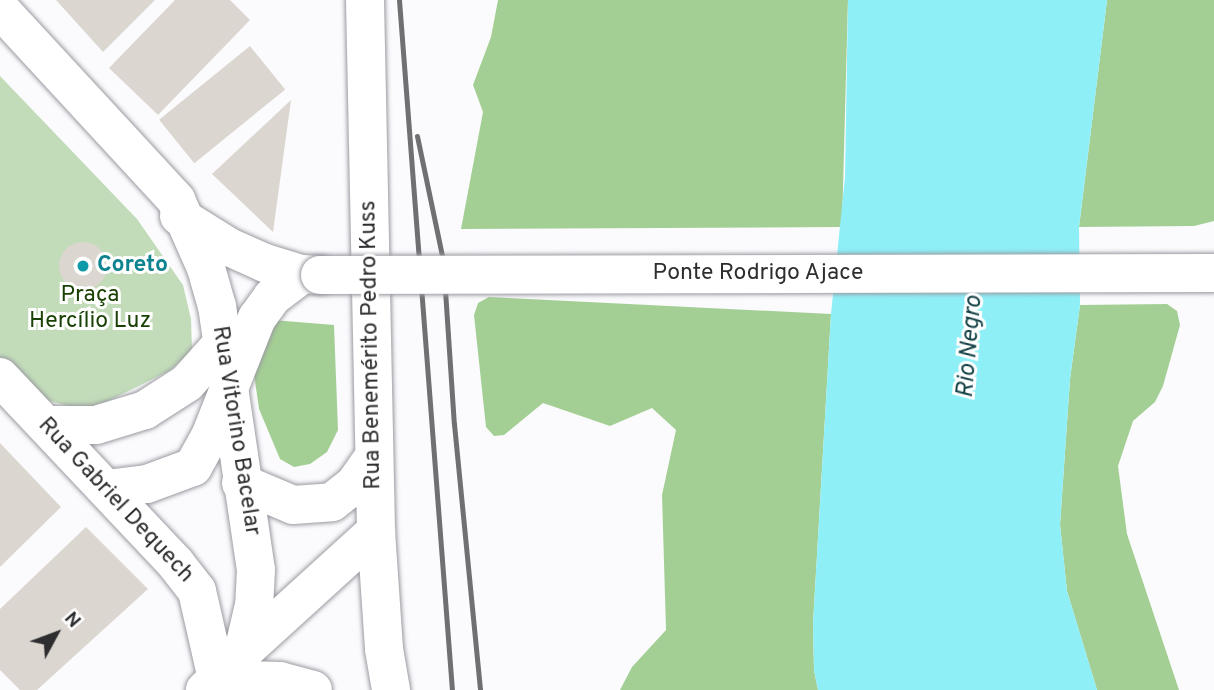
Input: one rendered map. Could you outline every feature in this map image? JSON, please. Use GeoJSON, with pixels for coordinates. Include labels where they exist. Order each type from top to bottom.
{"type":"FeatureCollection","features":[{"type":"Feature","properties":{"kind":"main road","name":"Rua Benemérito Pedro Kuss"},"geometry":{"type":"LineString","coordinates":[[365,0],[376,531],[384,649],[391,690]]}},
{"type":"Feature","properties":{"kind":"main road","name":"Rua Vitorino Bacelar"},"geometry":{"type":"LineString","coordinates":[[0,9],[176,200],[180,216],[206,268],[217,306],[228,395],[256,570],[254,605],[243,652]]}},
{"type":"Feature","properties":{"kind":"main road"},"geometry":{"type":"LineString","coordinates":[[0,40],[161,212],[180,216]]}},
{"type":"Feature","properties":{"kind":"main road","name":"Ponte Rodrigo Ajace"},"geometry":{"type":"LineString","coordinates":[[180,216],[229,247],[265,263],[311,275],[1214,273]]}},
{"type":"Feature","properties":{"kind":"main road"},"geometry":{"type":"LineString","coordinates":[[106,489],[147,484],[193,467],[228,395],[257,318],[272,297],[311,275]]}},
{"type":"Feature","properties":{"kind":"main road"},"geometry":{"type":"LineString","coordinates":[[46,425],[96,425],[145,410],[187,383],[221,345]]}},
{"type":"Feature","properties":{"kind":"main road","name":"Rua Gabriel Dequech"},"geometry":{"type":"LineString","coordinates":[[0,377],[176,564],[197,591],[211,684]]}},
{"type":"Feature","properties":{"kind":"main road"},"geometry":{"type":"LineString","coordinates":[[241,483],[293,505],[332,502],[354,485],[374,456]]}},
{"type":"Feature","properties":{"kind":"main road"},"geometry":{"type":"LineString","coordinates":[[211,684],[376,531]]}},
{"type":"Feature","properties":{"kind":"main road"},"geometry":{"type":"LineString","coordinates":[[211,684],[280,681],[313,690]]}},
{"type":"Feature","properties":{"kind":"green space"},"geometry":{"type":"Polygon","coordinates":[[[498,0],[848,0],[842,227],[461,229],[483,112],[473,85],[491,37],[498,0]]]}},
{"type":"Feature","properties":{"kind":"green space"},"geometry":{"type":"Polygon","coordinates":[[[1107,0],[1214,0],[1214,221],[1194,226],[1079,227],[1107,0]]]}},
{"type":"Feature","properties":{"kind":"green space","name":"Praça Hercílio Luz"},"geometry":{"type":"Polygon","coordinates":[[[0,76],[137,219],[183,285],[191,319],[192,351],[169,371],[94,408],[72,407],[39,398],[0,361],[0,76]]]}},
{"type":"Feature","properties":{"kind":"green space"},"geometry":{"type":"Polygon","coordinates":[[[489,297],[831,314],[813,624],[814,670],[818,690],[620,690],[632,667],[666,630],[662,495],[676,430],[652,408],[610,426],[543,403],[504,435],[494,436],[486,427],[474,315],[478,303],[489,297]]]}},
{"type":"Feature","properties":{"kind":"green space"},"geometry":{"type":"Polygon","coordinates":[[[1167,304],[1177,311],[1180,325],[1163,386],[1155,402],[1133,421],[1118,466],[1127,534],[1179,690],[1097,690],[1067,591],[1060,525],[1070,379],[1080,305],[1167,304]]]}},
{"type":"Feature","properties":{"kind":"green space"},"geometry":{"type":"Polygon","coordinates":[[[273,320],[334,325],[338,430],[327,452],[310,464],[294,467],[280,459],[259,409],[254,374],[273,320]]]}},
{"type":"Feature","properties":{"kind":"water","name":"Rio Negro"},"geometry":{"type":"Polygon","coordinates":[[[848,0],[1107,0],[1079,227],[1080,305],[1070,379],[1060,525],[1067,591],[1097,690],[818,690],[814,670],[813,624],[831,314],[845,177],[848,0]]]}},
{"type":"Feature","properties":{"kind":"building"},"geometry":{"type":"Polygon","coordinates":[[[56,0],[155,0],[103,52],[56,0]]]}},
{"type":"Feature","properties":{"kind":"building"},"geometry":{"type":"Polygon","coordinates":[[[175,0],[230,0],[250,20],[158,115],[109,68],[175,0]]]}},
{"type":"Feature","properties":{"kind":"building"},"geometry":{"type":"Polygon","coordinates":[[[250,46],[285,90],[194,163],[159,120],[250,46]]]}},
{"type":"Feature","properties":{"kind":"building"},"geometry":{"type":"Polygon","coordinates":[[[291,100],[273,232],[212,174],[291,100]]]}},
{"type":"Feature","properties":{"kind":"building","name":"Coreto"},"geometry":{"type":"Polygon","coordinates":[[[83,242],[100,249],[107,266],[100,283],[83,290],[66,283],[59,266],[66,249],[83,242]]]}},
{"type":"Feature","properties":{"kind":"building"},"geometry":{"type":"Polygon","coordinates":[[[0,443],[61,507],[0,567],[0,443]]]}},
{"type":"Feature","properties":{"kind":"building"},"geometry":{"type":"Polygon","coordinates":[[[86,527],[148,589],[37,690],[20,690],[0,670],[0,609],[86,527]]]}},
{"type":"Feature","properties":{"kind":"railway"},"geometry":{"type":"LineString","coordinates":[[399,0],[452,690]]}},
{"type":"Feature","properties":{"kind":"railway"},"geometry":{"type":"LineString","coordinates":[[417,136],[443,260],[454,424],[480,690]]}},
{"type":"Feature","properties":{"kind":"place","name":"Coreto"},"geometry":{"type":"Point","coordinates":[83,266]}}]}
